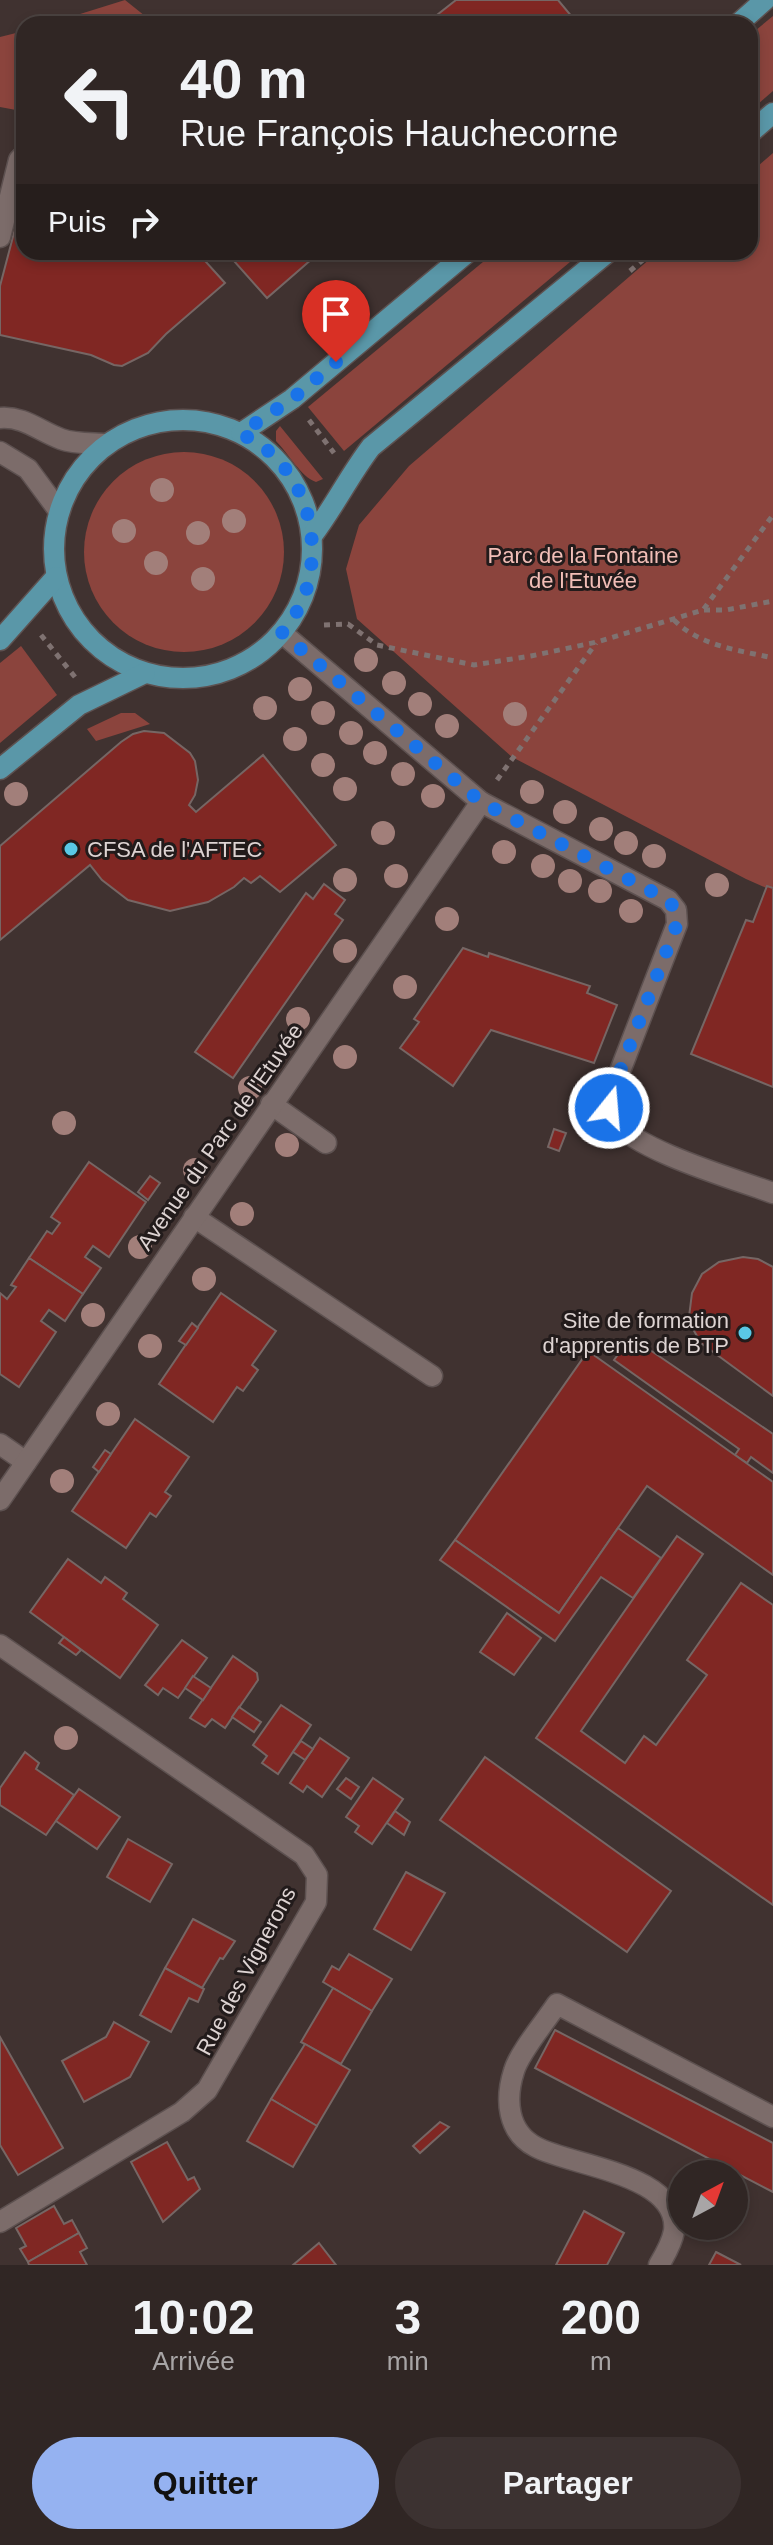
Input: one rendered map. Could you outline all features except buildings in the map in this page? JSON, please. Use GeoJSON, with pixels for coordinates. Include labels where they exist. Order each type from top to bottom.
{"type":"FeatureCollection","features":[{"type":"Feature","properties":{"kind":"main road"},"geometry":{"type":"LineString","coordinates":[[747,16],[765,0]]}},
{"type":"Feature","properties":{"kind":"main road"},"geometry":{"type":"LineString","coordinates":[[241,433],[292,399],[458,260]]}},
{"type":"Feature","properties":{"kind":"main road"},"geometry":{"type":"LineString","coordinates":[[312,536],[371,447],[598,260]]}},
{"type":"Feature","properties":{"kind":"main road"},"geometry":{"type":"LineString","coordinates":[[172,419],[208,422],[241,433],[268,451],[290,475],[305,504],[312,536],[312,571],[301,604],[282,633],[254,658],[220,674],[183,679],[145,673],[114,659],[88,637],[68,610],[56,577],[53,544],[59,511],[77,474],[106,444],[138,427],[172,419]]}},
{"type":"Feature","properties":{"kind":"main road"},"geometry":{"type":"LineString","coordinates":[[0,640],[56,577]]}},
{"type":"Feature","properties":{"kind":"main road"},"geometry":{"type":"LineString","coordinates":[[0,769],[79,705],[145,673]]}},
{"type":"Feature","properties":{"kind":"street"},"geometry":{"type":"LineString","coordinates":[[0,237],[16,172]]}},
{"type":"Feature","properties":{"kind":"street"},"geometry":{"type":"LineString","coordinates":[[0,418],[12,417],[64,440],[106,444]]}},
{"type":"Feature","properties":{"kind":"street"},"geometry":{"type":"LineString","coordinates":[[0,452],[28,469],[59,511]]}},
{"type":"Feature","properties":{"kind":"street"},"geometry":{"type":"LineString","coordinates":[[282,633],[481,802],[668,900],[676,910],[677,924],[610,1097],[609,1108],[613,1120],[654,1149],[773,1193]]}},
{"type":"Feature","properties":{"kind":"street","name":"Avenue du Parc de l'Etuvée"},"geometry":{"type":"LineString","coordinates":[[0,1500],[481,802]]}},
{"type":"Feature","properties":{"kind":"street"},"geometry":{"type":"LineString","coordinates":[[271,1104],[326,1143]]}},
{"type":"Feature","properties":{"kind":"street"},"geometry":{"type":"LineString","coordinates":[[194,1217],[432,1376]]}},
{"type":"Feature","properties":{"kind":"street"},"geometry":{"type":"LineString","coordinates":[[0,1444],[26,1462]]}},
{"type":"Feature","properties":{"kind":"street","name":"Rue des Vignerons"},"geometry":{"type":"LineString","coordinates":[[0,1645],[304,1855],[317,1875],[316,1902],[207,2090],[182,2112],[0,2222]]}},
{"type":"Feature","properties":{"kind":"street"},"geometry":{"type":"LineString","coordinates":[[659,2265],[674,2231],[671,2212],[663,2199],[629,2178],[534,2147],[517,2129],[508,2107],[515,2067],[557,2004],[773,2117]]}},
{"type":"Feature","properties":{"kind":"path"},"geometry":{"type":"LineString","coordinates":[[303,413],[337,457]]}},
{"type":"Feature","properties":{"kind":"path"},"geometry":{"type":"LineString","coordinates":[[703,610],[773,515]]}},
{"type":"Feature","properties":{"kind":"path"},"geometry":{"type":"LineString","coordinates":[[324,625],[348,624],[377,645],[474,665],[597,642],[703,610],[726,610],[773,601]]}},
{"type":"Feature","properties":{"kind":"path"},"geometry":{"type":"LineString","coordinates":[[24,614],[92,698]]}},
{"type":"Feature","properties":{"kind":"path"},"geometry":{"type":"LineString","coordinates":[[674,620],[686,632],[720,646],[773,658]]}},
{"type":"Feature","properties":{"kind":"path"},"geometry":{"type":"LineString","coordinates":[[481,802],[597,642]]}},
{"type":"Feature","properties":{"kind":"green space"},"geometry":{"type":"Polygon","coordinates":[[[125,0],[145,16],[74,16],[125,0]]]}},
{"type":"Feature","properties":{"kind":"green space"},"geometry":{"type":"Polygon","coordinates":[[[773,16],[773,91],[758,104],[758,28],[773,16]]]}},
{"type":"Feature","properties":{"kind":"green space"},"geometry":{"type":"Polygon","coordinates":[[[16,33],[16,110],[0,107],[0,37],[16,33]]]}},
{"type":"Feature","properties":{"kind":"green space","name":"Parc de la Fontaine de l'Etuvée"},"geometry":{"type":"Polygon","coordinates":[[[773,153],[773,891],[512,757],[357,619],[346,569],[359,525],[409,466],[649,260],[758,260],[758,166],[773,153]]]}},
{"type":"Feature","properties":{"kind":"green space"},"geometry":{"type":"Polygon","coordinates":[[[485,260],[572,260],[344,451],[308,407],[485,260]]]}},
{"type":"Feature","properties":{"kind":"green space"},"geometry":{"type":"Polygon","coordinates":[[[280,426],[323,479],[316,482],[305,475],[276,441],[276,431],[280,426]]]}},
{"type":"Feature","properties":{"kind":"green space"},"geometry":{"type":"Polygon","coordinates":[[[184,452],[222,459],[255,481],[277,514],[284,552],[277,590],[255,623],[222,645],[184,652],[146,645],[113,623],[91,590],[84,552],[91,514],[113,481],[146,459],[184,452]]]}},
{"type":"Feature","properties":{"kind":"green space"},"geometry":{"type":"Polygon","coordinates":[[[21,646],[57,695],[0,743],[0,663],[21,646]]]}},
{"type":"Feature","properties":{"kind":"green space"},"geometry":{"type":"Polygon","coordinates":[[[121,713],[135,713],[150,724],[96,741],[87,729],[121,713]]]}},
{"type":"Feature","properties":{"kind":"place","name":"CFSA de l'AFTEC"},"geometry":{"type":"Point","coordinates":[71,849]}},
{"type":"Feature","properties":{"kind":"place","name":"Site de formation d'apprentis de BTP"},"geometry":{"type":"Point","coordinates":[745,1333]}},
{"type":"Feature","properties":{"kind":"route"},"geometry":{"type":"LineString","coordinates":[[336,362],[292,399],[241,433],[268,451],[290,475],[305,504],[312,536],[312,571],[301,604],[282,633],[481,802],[668,900],[676,910],[677,924],[610,1097],[609,1108]]}}]}
